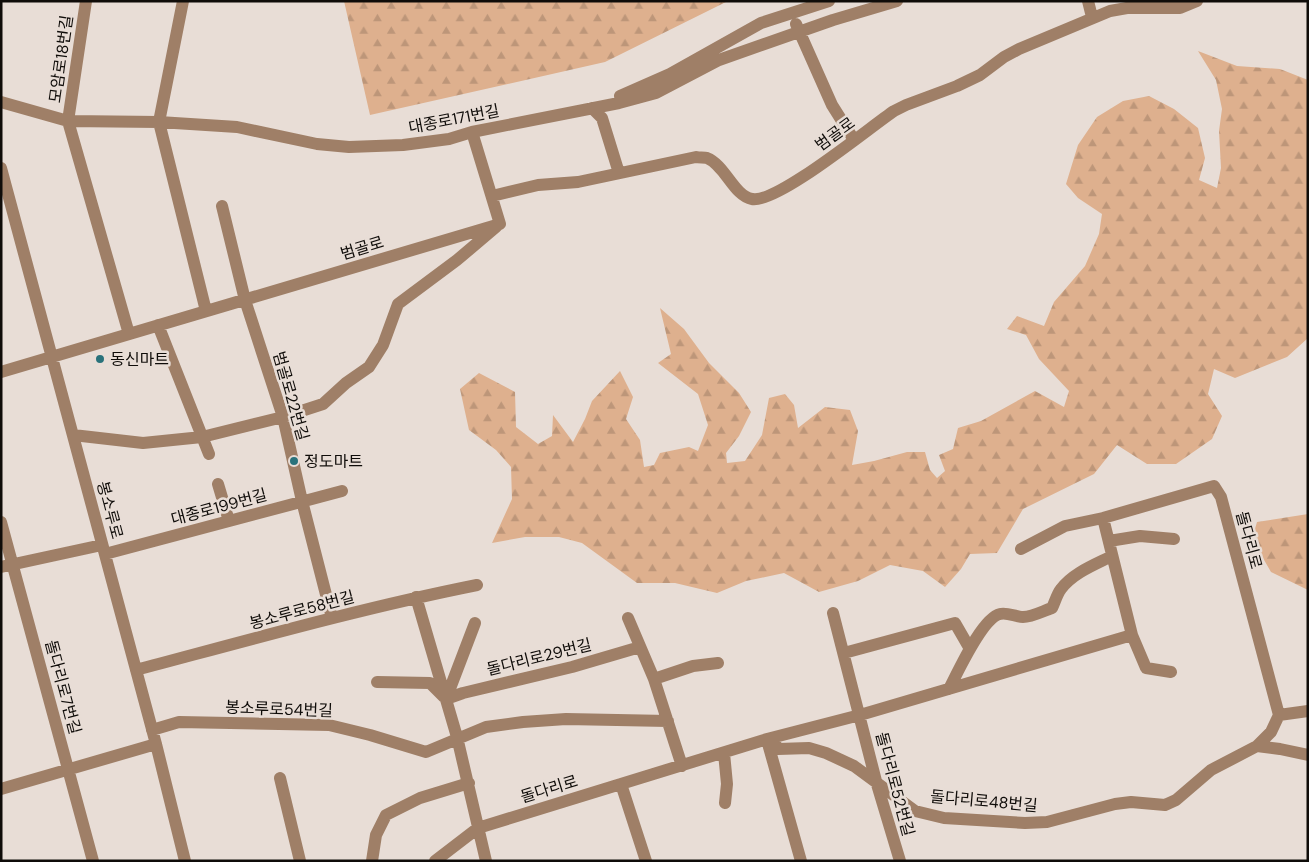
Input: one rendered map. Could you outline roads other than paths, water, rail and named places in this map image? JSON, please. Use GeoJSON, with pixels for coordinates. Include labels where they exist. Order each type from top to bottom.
{"type":"FeatureCollection","features":[{"type":"Feature","properties":{"kind":"street","name":"모암로18번길"},"geometry":{"type":"LineString","coordinates":[[68,121],[86,1]]}},
{"type":"Feature","properties":{"kind":"street"},"geometry":{"type":"LineString","coordinates":[[183,1],[159,122],[206,311]]}},
{"type":"Feature","properties":{"kind":"street"},"geometry":{"type":"LineString","coordinates":[[619,173],[602,118],[592,108],[670,74],[761,23],[829,1]]}},
{"type":"Feature","properties":{"kind":"street","name":"대종로171번길"},"geometry":{"type":"LineString","coordinates":[[1,102],[68,121],[159,122],[236,127],[317,144],[348,148],[403,145],[449,139],[472,132],[619,103],[656,93],[719,60],[800,31],[897,1]]}},
{"type":"Feature","properties":{"kind":"street"},"geometry":{"type":"LineString","coordinates":[[1088,1],[1092,17]]}},
{"type":"Feature","properties":{"kind":"street","name":"범골로"},"geometry":{"type":"LineString","coordinates":[[492,196],[538,185],[578,182],[696,158],[707,158],[716,164],[744,195],[752,199],[771,196],[800,179],[894,111],[958,86],[980,75],[1004,57],[1019,49],[1110,11],[1127,8],[1180,8],[1197,1]]}},
{"type":"Feature","properties":{"kind":"street"},"geometry":{"type":"LineString","coordinates":[[792,13],[832,105],[854,140]]}},
{"type":"Feature","properties":{"kind":"street"},"geometry":{"type":"LineString","coordinates":[[68,121],[129,334]]}},
{"type":"Feature","properties":{"kind":"street"},"geometry":{"type":"LineString","coordinates":[[73,435],[143,443],[202,437],[283,417],[323,404],[346,383],[369,367],[383,345],[398,304],[500,224],[472,132]]}},
{"type":"Feature","properties":{"kind":"street","name":"봉소루로"},"geometry":{"type":"LineString","coordinates":[[1,168],[7,211],[52,357],[156,744],[185,861]]}},
{"type":"Feature","properties":{"kind":"street","name":"범골로22번길"},"geometry":{"type":"LineString","coordinates":[[222,206],[245,300],[283,417],[332,618]]}},
{"type":"Feature","properties":{"kind":"street","name":"범골로"},"geometry":{"type":"LineString","coordinates":[[1,372],[500,224]]}},
{"type":"Feature","properties":{"kind":"street"},"geometry":{"type":"LineString","coordinates":[[158,325],[209,454]]}},
{"type":"Feature","properties":{"kind":"street"},"geometry":{"type":"LineString","coordinates":[[218,484],[229,522]]}},
{"type":"Feature","properties":{"kind":"street","name":"돌다리로"},"geometry":{"type":"LineString","coordinates":[[1021,550],[1065,526],[1103,518],[1214,486],[1221,497],[1279,715]]}},
{"type":"Feature","properties":{"kind":"street","name":"대종로199번길"},"geometry":{"type":"LineString","coordinates":[[7,565],[104,550],[229,522],[342,491]]}},
{"type":"Feature","properties":{"kind":"street"},"geometry":{"type":"LineString","coordinates":[[1103,518],[1132,635],[1146,668],[1171,672]]}},
{"type":"Feature","properties":{"kind":"street","name":"돌다리로7번길"},"geometry":{"type":"LineString","coordinates":[[1,522],[7,565],[68,769],[93,861]]}},
{"type":"Feature","properties":{"kind":"street"},"geometry":{"type":"LineString","coordinates":[[1108,541],[1140,536],[1174,539]]}},
{"type":"Feature","properties":{"kind":"street"},"geometry":{"type":"LineString","coordinates":[[949,689],[970,648],[996,615],[1003,613],[1026,617],[1052,608],[1060,590],[1072,579],[1081,572],[1112,556]]}},
{"type":"Feature","properties":{"kind":"street","name":"봉소루로58번길"},"geometry":{"type":"LineString","coordinates":[[136,670],[416,597],[477,585]]}},
{"type":"Feature","properties":{"kind":"street"},"geometry":{"type":"LineString","coordinates":[[416,597],[457,737],[486,861]]}},
{"type":"Feature","properties":{"kind":"street"},"geometry":{"type":"LineString","coordinates":[[833,613],[860,716]]}},
{"type":"Feature","properties":{"kind":"street"},"geometry":{"type":"LineString","coordinates":[[628,618],[654,679],[682,766]]}},
{"type":"Feature","properties":{"kind":"street"},"geometry":{"type":"LineString","coordinates":[[446,699],[475,623]]}},
{"type":"Feature","properties":{"kind":"street"},"geometry":{"type":"LineString","coordinates":[[844,653],[955,623],[970,648]]}},
{"type":"Feature","properties":{"kind":"street","name":"돌다리로"},"geometry":{"type":"LineString","coordinates":[[435,861],[478,828],[770,739],[860,716],[1132,635]]}},
{"type":"Feature","properties":{"kind":"street","name":"돌다리로29번길"},"geometry":{"type":"LineString","coordinates":[[446,699],[462,693],[572,667],[640,647]]}},
{"type":"Feature","properties":{"kind":"street"},"geometry":{"type":"LineString","coordinates":[[654,679],[693,666],[718,663]]}},
{"type":"Feature","properties":{"kind":"street"},"geometry":{"type":"LineString","coordinates":[[377,682],[430,683],[446,699]]}},
{"type":"Feature","properties":{"kind":"street"},"geometry":{"type":"LineString","coordinates":[[1279,715],[1308,711]]}},
{"type":"Feature","properties":{"kind":"street","name":"돌다리로48번길"},"geometry":{"type":"LineString","coordinates":[[770,739],[778,749],[809,748],[826,753],[854,766],[915,811],[944,818],[1025,823],[1047,822],[1115,804],[1131,802],[1164,805],[1176,800],[1211,770],[1257,746],[1271,732],[1279,715]]}},
{"type":"Feature","properties":{"kind":"street","name":"돌다리로52번길"},"geometry":{"type":"LineString","coordinates":[[860,716],[876,781],[900,861]]}},
{"type":"Feature","properties":{"kind":"street","name":"봉소루로54번길"},"geometry":{"type":"LineString","coordinates":[[152,730],[179,722],[329,725],[426,752],[486,726],[566,719],[668,721]]}},
{"type":"Feature","properties":{"kind":"street"},"geometry":{"type":"LineString","coordinates":[[770,739],[800,861]]}},
{"type":"Feature","properties":{"kind":"street"},"geometry":{"type":"LineString","coordinates":[[1,789],[156,744]]}},
{"type":"Feature","properties":{"kind":"street"},"geometry":{"type":"LineString","coordinates":[[1257,746],[1308,755]]}},
{"type":"Feature","properties":{"kind":"street"},"geometry":{"type":"LineString","coordinates":[[724,753],[727,784],[725,803]]}},
{"type":"Feature","properties":{"kind":"street"},"geometry":{"type":"LineString","coordinates":[[280,778],[300,861]]}},
{"type":"Feature","properties":{"kind":"street"},"geometry":{"type":"LineString","coordinates":[[372,861],[376,835],[386,815],[420,798],[469,783]]}},
{"type":"Feature","properties":{"kind":"street"},"geometry":{"type":"LineString","coordinates":[[621,784],[646,861]]}},
{"type":"Feature","properties":{"kind":"place","name":"동신마트"},"geometry":{"type":"Point","coordinates":[100,359]}},
{"type":"Feature","properties":{"kind":"place","name":"정도마트"},"geometry":{"type":"Point","coordinates":[294,461]}}]}
